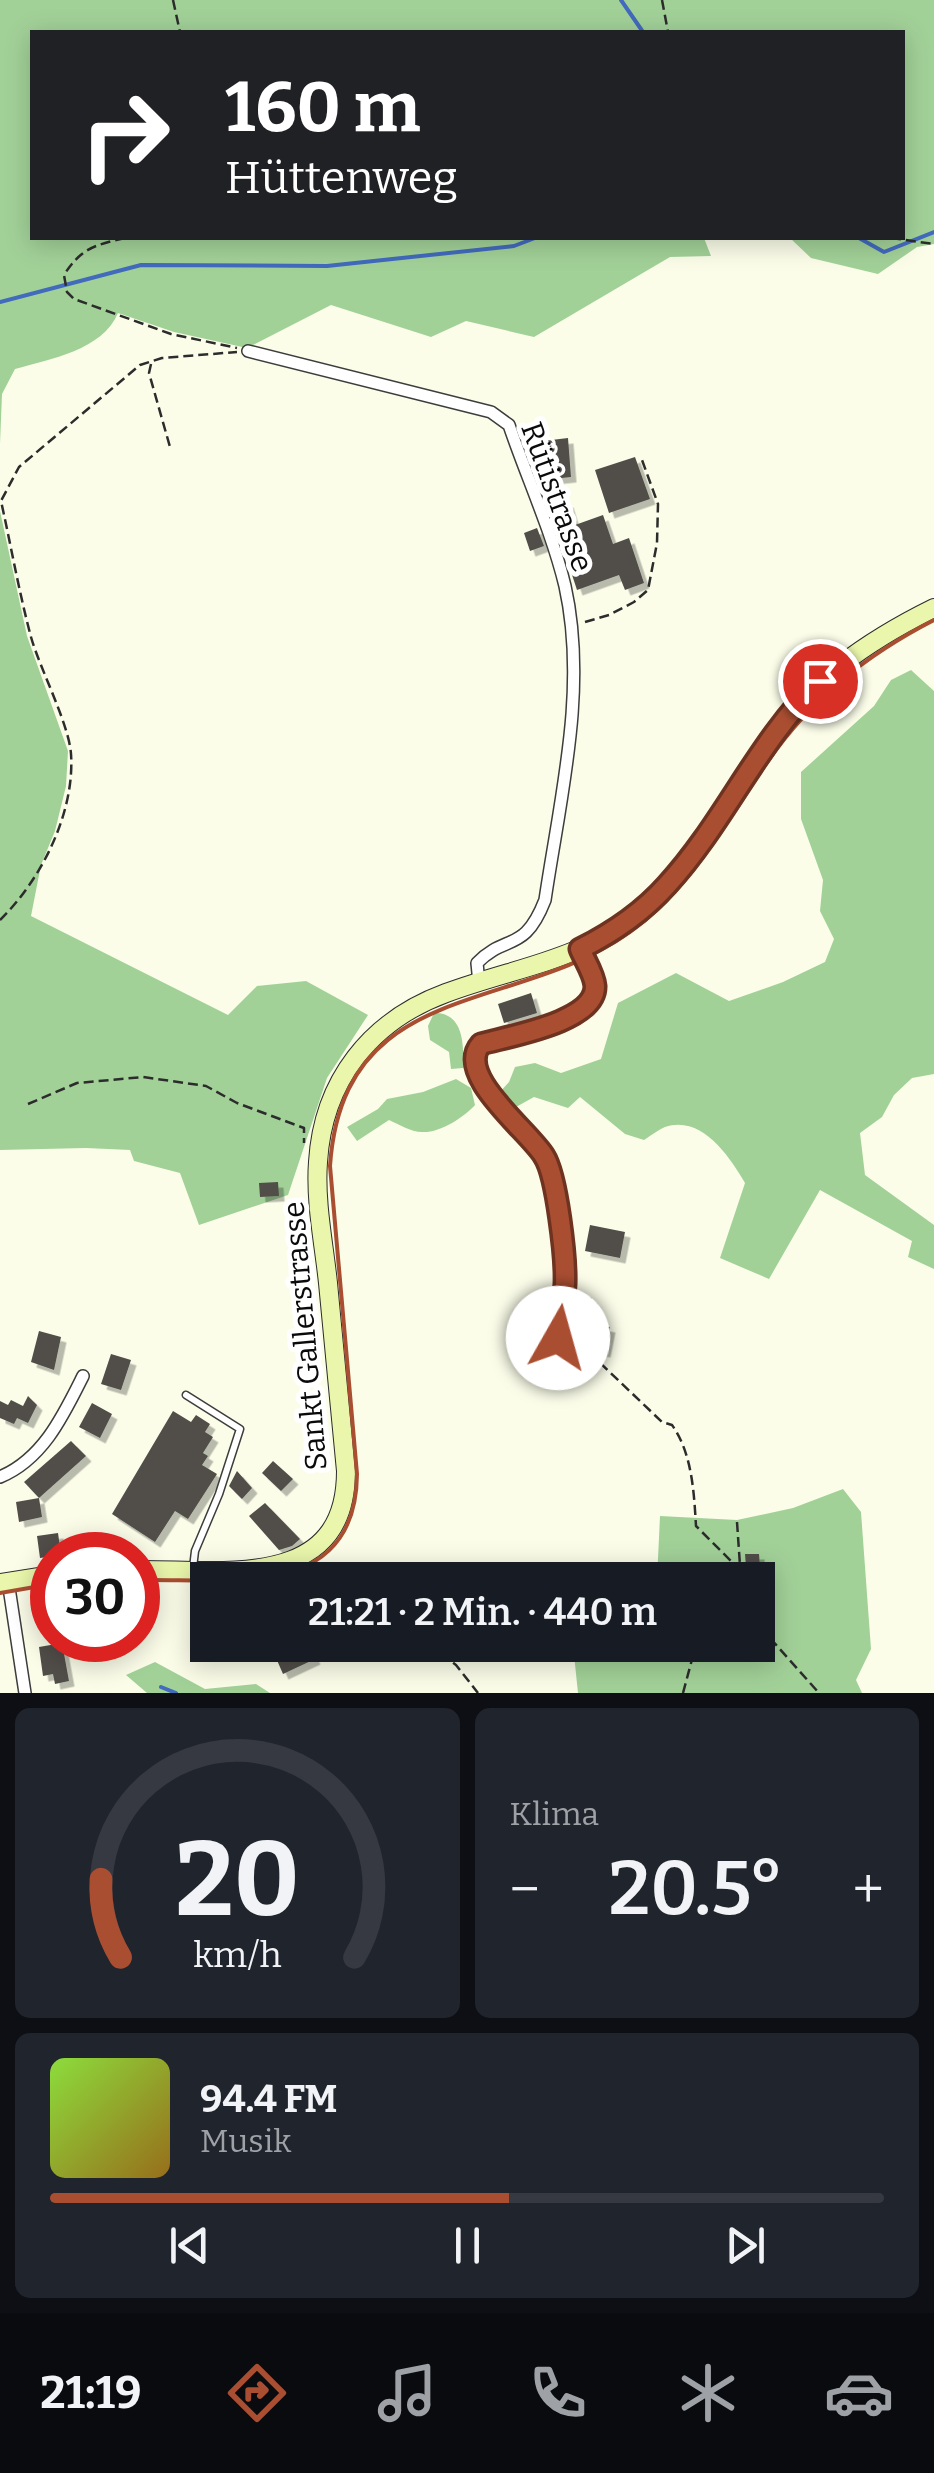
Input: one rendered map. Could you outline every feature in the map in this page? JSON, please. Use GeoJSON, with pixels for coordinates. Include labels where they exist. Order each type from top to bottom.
{"type":"FeatureCollection","features":[{"type":"Feature","properties":{"kind":"main road","name":"Sankt Gallerstrasse"},"geometry":{"type":"LineString","coordinates":[[290,1562],[328,1536],[343,1507],[346,1471],[318,1166],[329,1104],[350,1062],[393,1019],[428,1000],[580,949],[628,919],[666,886],[698,846],[767,741],[800,700],[848,658],[934,608]]}},
{"type":"Feature","properties":{"kind":"main road","name":"Sankt Gallerstrasse"},"geometry":{"type":"LineString","coordinates":[[160,1570],[190,1569]]}},
{"type":"Feature","properties":{"kind":"main road"},"geometry":{"type":"LineString","coordinates":[[4,1582],[30,1578]]}},
{"type":"Feature","properties":{"kind":"street","name":"Rütistrasse"},"geometry":{"type":"LineString","coordinates":[[248,351],[492,412],[509,425],[564,584],[572,632],[574,696],[545,900],[528,933],[517,942],[486,954],[477,963],[478,983]]}},
{"type":"Feature","properties":{"kind":"street"},"geometry":{"type":"LineString","coordinates":[[558,1338],[565,1281],[550,1167],[538,1147],[494,1100],[475,1066],[474,1055],[481,1044],[561,1022],[584,1009],[592,1000],[595,984],[580,949]]}},
{"type":"Feature","properties":{"kind":"street"},"geometry":{"type":"LineString","coordinates":[[0,1477],[23,1464],[53,1433],[83,1376]]}},
{"type":"Feature","properties":{"kind":"street"},"geometry":{"type":"LineString","coordinates":[[4,1582],[24,1693]]}},
{"type":"Feature","properties":{"kind":"lane"},"geometry":{"type":"LineString","coordinates":[[186,1395],[240,1429],[219,1494],[194,1551],[193,1562]]}},
{"type":"Feature","properties":{"kind":"path"},"geometry":{"type":"LineString","coordinates":[[173,0],[180,30]]}},
{"type":"Feature","properties":{"kind":"path"},"geometry":{"type":"LineString","coordinates":[[662,0],[668,30]]}},
{"type":"Feature","properties":{"kind":"path"},"geometry":{"type":"LineString","coordinates":[[117,240],[76,256],[64,275],[67,292],[74,300],[126,320],[248,351]]}},
{"type":"Feature","properties":{"kind":"path"},"geometry":{"type":"LineString","coordinates":[[898,240],[934,244]]}},
{"type":"Feature","properties":{"kind":"path"},"geometry":{"type":"LineString","coordinates":[[0,920],[41,865],[58,831],[70,787],[72,751],[31,637],[1,501],[19,467],[140,365],[162,358],[248,351]]}},
{"type":"Feature","properties":{"kind":"path"},"geometry":{"type":"LineString","coordinates":[[151,362],[150,373],[170,448]]}},
{"type":"Feature","properties":{"kind":"path"},"geometry":{"type":"LineString","coordinates":[[572,632],[590,618],[609,615],[634,602],[648,590],[658,504],[642,460]]}},
{"type":"Feature","properties":{"kind":"path"},"geometry":{"type":"LineString","coordinates":[[28,1104],[77,1084],[143,1077],[206,1086],[238,1103],[304,1128],[304,1144]]}},
{"type":"Feature","properties":{"kind":"path"},"geometry":{"type":"LineString","coordinates":[[558,1338],[558,1351],[596,1359],[662,1422],[672,1425],[680,1437],[693,1486],[696,1526],[732,1562]]}},
{"type":"Feature","properties":{"kind":"path"},"geometry":{"type":"LineString","coordinates":[[737,1522],[741,1562]]}},
{"type":"Feature","properties":{"kind":"path"},"geometry":{"type":"LineString","coordinates":[[775,1643],[819,1693]]}},
{"type":"Feature","properties":{"kind":"path"},"geometry":{"type":"LineString","coordinates":[[452,1662],[478,1693]]}},
{"type":"Feature","properties":{"kind":"path"},"geometry":{"type":"LineString","coordinates":[[683,1693],[691,1662]]}},
{"type":"Feature","properties":{"kind":"green space"},"geometry":{"type":"Polygon","coordinates":[[[0,0],[934,0],[934,244],[917,247],[878,274],[811,258],[792,240],[905,240],[905,30],[30,30],[30,240],[705,240],[711,256],[670,257],[534,337],[466,321],[431,337],[331,305],[247,348],[174,332],[118,313],[111,326],[88,344],[15,369],[2,394],[0,444],[0,0]]]}},
{"type":"Feature","properties":{"kind":"green space"},"geometry":{"type":"Polygon","coordinates":[[[0,511],[27,636],[68,751],[66,786],[55,831],[41,865],[31,916],[228,1015],[257,986],[306,981],[368,1015],[327,1078],[288,1195],[199,1225],[180,1173],[134,1161],[130,1150],[0,1150],[0,511]]]}},
{"type":"Feature","properties":{"kind":"green space"},"geometry":{"type":"Polygon","coordinates":[[[911,670],[934,691],[934,1074],[912,1078],[894,1095],[882,1117],[860,1133],[865,1175],[934,1225],[934,1269],[908,1257],[912,1241],[820,1190],[769,1279],[720,1258],[745,1183],[722,1150],[702,1132],[678,1125],[665,1127],[644,1140],[625,1134],[580,1097],[568,1108],[534,1097],[516,1107],[499,1093],[515,1067],[535,1063],[561,1073],[601,1059],[618,1003],[676,973],[729,1001],[825,962],[834,939],[820,911],[823,880],[801,819],[801,772],[874,706],[891,680],[911,670]]]}},
{"type":"Feature","properties":{"kind":"green space"},"geometry":{"type":"Polygon","coordinates":[[[434,1013],[444,1014],[457,1024],[463,1068],[451,1069],[449,1052],[430,1040],[428,1026],[434,1013]]]}},
{"type":"Feature","properties":{"kind":"green space"},"geometry":{"type":"Polygon","coordinates":[[[456,1079],[471,1088],[475,1105],[444,1127],[418,1132],[389,1120],[357,1141],[347,1127],[378,1109],[387,1099],[423,1092],[456,1079]]]}},
{"type":"Feature","properties":{"kind":"green space"},"geometry":{"type":"Polygon","coordinates":[[[843,1489],[861,1512],[871,1649],[856,1680],[862,1693],[578,1693],[575,1662],[775,1662],[775,1562],[658,1562],[660,1516],[737,1520],[793,1508],[843,1489]]]}},
{"type":"Feature","properties":{"kind":"green space"},"geometry":{"type":"Polygon","coordinates":[[[155,1662],[205,1689],[256,1684],[270,1693],[147,1693],[126,1675],[155,1662]]]}},
{"type":"Feature","properties":{"kind":"building"},"geometry":{"type":"Polygon","coordinates":[[[568,438],[571,477],[552,479],[551,467],[546,467],[543,441],[568,438]]]}},
{"type":"Feature","properties":{"kind":"building"},"geometry":{"type":"Polygon","coordinates":[[[635,457],[650,499],[609,513],[595,470],[635,457]]]}},
{"type":"Feature","properties":{"kind":"building"},"geometry":{"type":"Polygon","coordinates":[[[568,502],[575,525],[603,515],[613,544],[629,538],[644,583],[625,590],[619,575],[577,590],[550,508],[568,502]]]}},
{"type":"Feature","properties":{"kind":"building"},"geometry":{"type":"Polygon","coordinates":[[[537,528],[544,546],[530,551],[524,533],[537,528]]]}},
{"type":"Feature","properties":{"kind":"building"},"geometry":{"type":"Polygon","coordinates":[[[531,993],[537,1013],[504,1023],[498,1004],[531,993]]]}},
{"type":"Feature","properties":{"kind":"building"},"geometry":{"type":"Polygon","coordinates":[[[278,1182],[279,1196],[260,1197],[259,1183],[278,1182]]]}},
{"type":"Feature","properties":{"kind":"building"},"geometry":{"type":"Polygon","coordinates":[[[590,1225],[625,1232],[620,1258],[585,1251],[590,1225]]]}},
{"type":"Feature","properties":{"kind":"building"},"geometry":{"type":"Polygon","coordinates":[[[574,1294],[592,1298],[588,1323],[610,1327],[605,1352],[565,1344],[574,1294]]]}},
{"type":"Feature","properties":{"kind":"building"},"geometry":{"type":"Polygon","coordinates":[[[39,1331],[61,1337],[54,1370],[31,1362],[39,1331]]]}},
{"type":"Feature","properties":{"kind":"building"},"geometry":{"type":"Polygon","coordinates":[[[111,1354],[131,1360],[121,1390],[101,1384],[111,1354]]]}},
{"type":"Feature","properties":{"kind":"building"},"geometry":{"type":"Polygon","coordinates":[[[28,1396],[37,1405],[28,1423],[17,1418],[14,1424],[0,1418],[0,1401],[8,1405],[11,1400],[23,1406],[28,1396]]]}},
{"type":"Feature","properties":{"kind":"building"},"geometry":{"type":"Polygon","coordinates":[[[92,1403],[112,1414],[100,1438],[79,1427],[92,1403]]]}},
{"type":"Feature","properties":{"kind":"building"},"geometry":{"type":"Polygon","coordinates":[[[173,1411],[191,1422],[196,1415],[210,1424],[205,1432],[213,1437],[203,1453],[208,1456],[202,1465],[217,1474],[188,1519],[175,1511],[160,1534],[140,1532],[112,1514],[173,1411]]]}},
{"type":"Feature","properties":{"kind":"building"},"geometry":{"type":"Polygon","coordinates":[[[71,1441],[86,1456],[39,1498],[24,1482],[71,1441]]]}},
{"type":"Feature","properties":{"kind":"building"},"geometry":{"type":"Polygon","coordinates":[[[273,1461],[293,1479],[281,1491],[262,1473],[273,1461]]]}},
{"type":"Feature","properties":{"kind":"building"},"geometry":{"type":"Polygon","coordinates":[[[237,1471],[252,1488],[242,1499],[229,1486],[237,1471]]]}},
{"type":"Feature","properties":{"kind":"building"},"geometry":{"type":"Polygon","coordinates":[[[39,1498],[42,1517],[19,1522],[16,1502],[39,1498]]]}},
{"type":"Feature","properties":{"kind":"building"},"geometry":{"type":"Polygon","coordinates":[[[265,1503],[300,1539],[292,1546],[279,1550],[249,1516],[265,1503]]]}},
{"type":"Feature","properties":{"kind":"building"},"geometry":{"type":"Polygon","coordinates":[[[745,1554],[759,1554],[760,1562],[746,1562],[745,1554]]]}},
{"type":"Feature","properties":{"kind":"building"},"geometry":{"type":"Polygon","coordinates":[[[41,1662],[66,1662],[69,1681],[55,1684],[53,1674],[43,1676],[41,1662]]]}},
{"type":"Feature","properties":{"kind":"building"},"geometry":{"type":"Polygon","coordinates":[[[278,1662],[309,1662],[283,1674],[278,1662]]]}},
{"type":"Feature","properties":{"kind":"waterway"},"geometry":{"type":"LineString","coordinates":[[621,0],[642,30]]}},
{"type":"Feature","properties":{"kind":"waterway"},"geometry":{"type":"LineString","coordinates":[[863,240],[884,252],[934,232]]}},
{"type":"Feature","properties":{"kind":"waterway"},"geometry":{"type":"LineString","coordinates":[[0,302],[141,265],[327,266],[514,246],[530,240]]}},
{"type":"Feature","properties":{"kind":"waterway"},"geometry":{"type":"LineString","coordinates":[[161,1687],[176,1693]]}},
{"type":"Feature","properties":{"kind":"railway"},"geometry":{"type":"LineString","coordinates":[[160,1580],[210,1581],[281,1574],[311,1563],[335,1544],[351,1515],[357,1474],[330,1166],[342,1105],[366,1061],[400,1031],[442,1009],[585,958],[630,932],[690,874],[803,717],[863,663],[934,620]]}},
{"type":"Feature","properties":{"kind":"railway"},"geometry":{"type":"LineString","coordinates":[[0,1593],[30,1588]]}},
{"type":"Feature","properties":{"kind":"route"},"geometry":{"type":"LineString","coordinates":[[558,1338],[565,1281],[550,1167],[538,1147],[494,1100],[475,1066],[474,1055],[481,1044],[561,1022],[589,1004],[595,984],[580,949],[605,936],[666,886],[717,819],[767,741],[820,681]]}}]}
